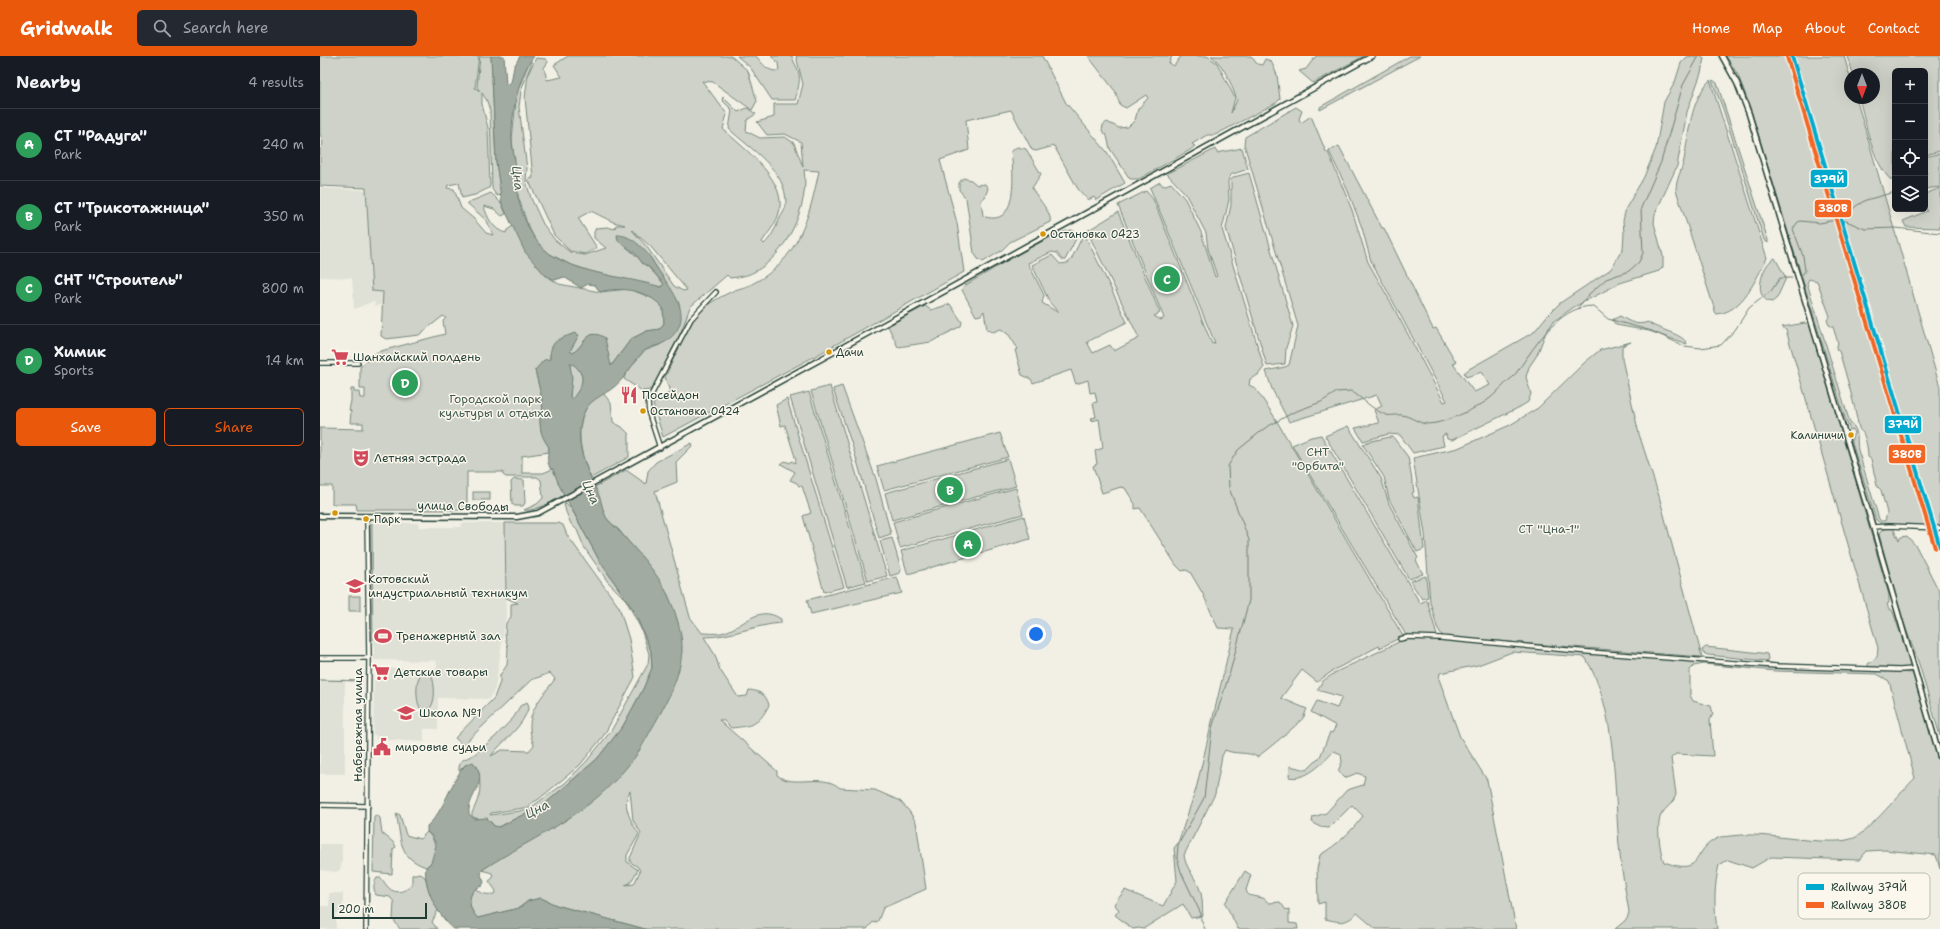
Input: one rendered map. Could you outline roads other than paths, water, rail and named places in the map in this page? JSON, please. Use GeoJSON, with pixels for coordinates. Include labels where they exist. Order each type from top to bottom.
{"type":"FeatureCollection","features":[{"type":"Feature","properties":{"kind":"main road","name":"улица Свободы"},"geometry":{"type":"LineString","coordinates":[[320,516],[517,517],[538,513],[660,448],[1372,56]]}},
{"type":"Feature","properties":{"kind":"main road"},"geometry":{"type":"LineString","coordinates":[[1722,56],[1737,83],[1751,121],[1873,527],[1913,669],[1940,757]]}},
{"type":"Feature","properties":{"kind":"street"},"geometry":{"type":"LineString","coordinates":[[660,448],[649,414],[648,401],[691,319],[716,292]]}},
{"type":"Feature","properties":{"kind":"street"},"geometry":{"type":"LineString","coordinates":[[320,363],[358,363]]}},
{"type":"Feature","properties":{"kind":"street","name":"Набережная улица"},"geometry":{"type":"LineString","coordinates":[[366,929],[369,658],[367,522]]}},
{"type":"Feature","properties":{"kind":"street"},"geometry":{"type":"LineString","coordinates":[[1873,527],[1889,526],[1940,528]]}},
{"type":"Feature","properties":{"kind":"street"},"geometry":{"type":"LineString","coordinates":[[1400,639],[1408,637],[1440,638],[1776,666],[1894,670],[1913,669]]}},
{"type":"Feature","properties":{"kind":"street"},"geometry":{"type":"LineString","coordinates":[[320,658],[369,658]]}},
{"type":"Feature","properties":{"kind":"street"},"geometry":{"type":"LineString","coordinates":[[320,805],[368,806]]}},
{"type":"Feature","properties":{"kind":"water","name":"Цна"},"geometry":{"type":"Polygon","coordinates":[[[491,56],[504,56],[506,85],[511,82],[514,67],[520,56],[534,56],[528,65],[520,85],[514,108],[512,130],[518,197],[529,229],[533,236],[550,254],[563,261],[590,271],[661,287],[664,284],[650,268],[642,263],[635,253],[618,241],[617,235],[627,237],[637,243],[649,256],[677,299],[681,320],[677,330],[662,344],[648,348],[643,352],[620,382],[589,404],[582,418],[580,438],[583,457],[606,517],[646,562],[668,595],[678,622],[682,651],[681,662],[675,683],[666,703],[639,751],[625,770],[602,794],[589,804],[482,870],[481,875],[484,882],[482,886],[473,891],[470,905],[474,914],[478,918],[519,908],[528,901],[541,898],[556,905],[645,929],[454,929],[442,917],[437,909],[427,884],[426,867],[431,863],[436,845],[432,836],[427,832],[427,826],[443,805],[455,780],[465,765],[473,762],[478,769],[480,776],[469,807],[469,814],[475,819],[487,818],[494,826],[499,827],[546,803],[597,759],[623,726],[643,689],[652,668],[651,651],[634,611],[599,560],[559,485],[553,469],[550,468],[548,460],[549,447],[544,440],[541,430],[540,417],[543,414],[542,399],[535,370],[544,360],[550,359],[550,352],[557,341],[575,333],[579,335],[570,351],[573,353],[577,350],[586,338],[594,334],[599,335],[605,338],[611,366],[631,339],[647,331],[660,329],[664,323],[663,308],[650,297],[642,293],[617,289],[600,292],[595,285],[588,284],[581,288],[564,277],[555,280],[545,275],[525,252],[502,204],[496,162],[491,56]],[[571,364],[572,378],[570,397],[572,399],[581,385],[582,377],[578,369],[571,364]]]}},
{"type":"Feature","properties":{"kind":"waterway"},"geometry":{"type":"LineString","coordinates":[[1578,308],[1588,295],[1606,279],[1629,271],[1639,262],[1643,253],[1641,208],[1661,162],[1683,85],[1699,56]]}},
{"type":"Feature","properties":{"kind":"waterway"},"geometry":{"type":"LineString","coordinates":[[1844,219],[1856,206],[1866,200],[1892,193]]}},
{"type":"Feature","properties":{"kind":"waterway"},"geometry":{"type":"LineString","coordinates":[[1802,275],[1805,271],[1803,256],[1793,229],[1800,221],[1820,223],[1844,220],[1865,229],[1896,228],[1940,233]]}},
{"type":"Feature","properties":{"kind":"waterway"},"geometry":{"type":"LineString","coordinates":[[1205,929],[1201,920],[1201,914],[1181,872],[1177,858],[1178,845],[1204,798],[1212,728],[1230,672],[1249,600],[1249,540],[1229,488],[1228,466],[1238,450],[1265,428],[1294,412],[1321,402],[1337,392],[1351,391],[1384,414],[1410,417],[1422,423],[1428,424],[1445,421],[1485,402],[1493,396],[1514,376],[1547,331],[1568,313],[1580,308],[1593,306],[1608,319],[1652,331],[1684,346],[1701,348],[1721,345],[1735,330],[1749,308],[1771,291],[1780,278],[1792,278]]}},
{"type":"Feature","properties":{"kind":"waterway"},"geometry":{"type":"LineString","coordinates":[[320,680],[362,681]]}},
{"type":"Feature","properties":{"kind":"rail line","name":"379Й"},"geometry":{"type":"LineString","coordinates":[[1792,56],[1940,547]]}},
{"type":"Feature","properties":{"kind":"rail line","name":"380В"},"geometry":{"type":"LineString","coordinates":[[1787,57],[1935,548]]}},
{"type":"Feature","properties":{"kind":"place","name":"Остановка 0423"},"geometry":{"type":"Point","coordinates":[1043,234]}},
{"type":"Feature","properties":{"kind":"place","name":"CНТ \"Строитель\""},"geometry":{"type":"Point","coordinates":[1167,279]}},
{"type":"Feature","properties":{"kind":"place","name":"Дачи"},"geometry":{"type":"Point","coordinates":[829,352]}},
{"type":"Feature","properties":{"kind":"place","name":"Шанхайский полдень"},"geometry":{"type":"Point","coordinates":[340,357]}},
{"type":"Feature","properties":{"kind":"place","name":"Химик"},"geometry":{"type":"Point","coordinates":[405,383]}},
{"type":"Feature","properties":{"kind":"place","name":"Посейдон"},"geometry":{"type":"Point","coordinates":[629,395]}},
{"type":"Feature","properties":{"kind":"place","name":"Остановка 0424"},"geometry":{"type":"Point","coordinates":[643,411]}},
{"type":"Feature","properties":{"kind":"place","name":"Калиничи"},"geometry":{"type":"Point","coordinates":[1851,435]}},
{"type":"Feature","properties":{"kind":"place","name":"Летняя эстрада"},"geometry":{"type":"Point","coordinates":[361,458]}},
{"type":"Feature","properties":{"kind":"place","name":"СТ \"Трикотажница\""},"geometry":{"type":"Point","coordinates":[950,490]}},
{"type":"Feature","properties":{"kind":"place","name":"Парк"},"geometry":{"type":"Point","coordinates":[366,519]}},
{"type":"Feature","properties":{"kind":"place","name":"СТ \"Радуга\""},"geometry":{"type":"Point","coordinates":[968,544]}},
{"type":"Feature","properties":{"kind":"place","name":"Котовский индустриальный техникум"},"geometry":{"type":"Point","coordinates":[355,586]}},
{"type":"Feature","properties":{"kind":"place","name":"Тренажерный зал"},"geometry":{"type":"Point","coordinates":[383,636]}},
{"type":"Feature","properties":{"kind":"place","name":"Детские товары"},"geometry":{"type":"Point","coordinates":[381,672]}},
{"type":"Feature","properties":{"kind":"place","name":"Школа №1"},"geometry":{"type":"Point","coordinates":[406,713]}},
{"type":"Feature","properties":{"kind":"place","name":"мировые судьи"},"geometry":{"type":"Point","coordinates":[382,747]}},
{"type":"Feature","properties":{"kind":"park label","name":"Городской парк культуры и отдыха"},"geometry":{"type":"Point","coordinates":[495,406]}},
{"type":"Feature","properties":{"kind":"park label","name":"CНТ \"Орбита\""},"geometry":{"type":"Point","coordinates":[1318,459]}},
{"type":"Feature","properties":{"kind":"park label","name":"СТ \"Цна-1\""},"geometry":{"type":"Point","coordinates":[1549,529]}}]}
